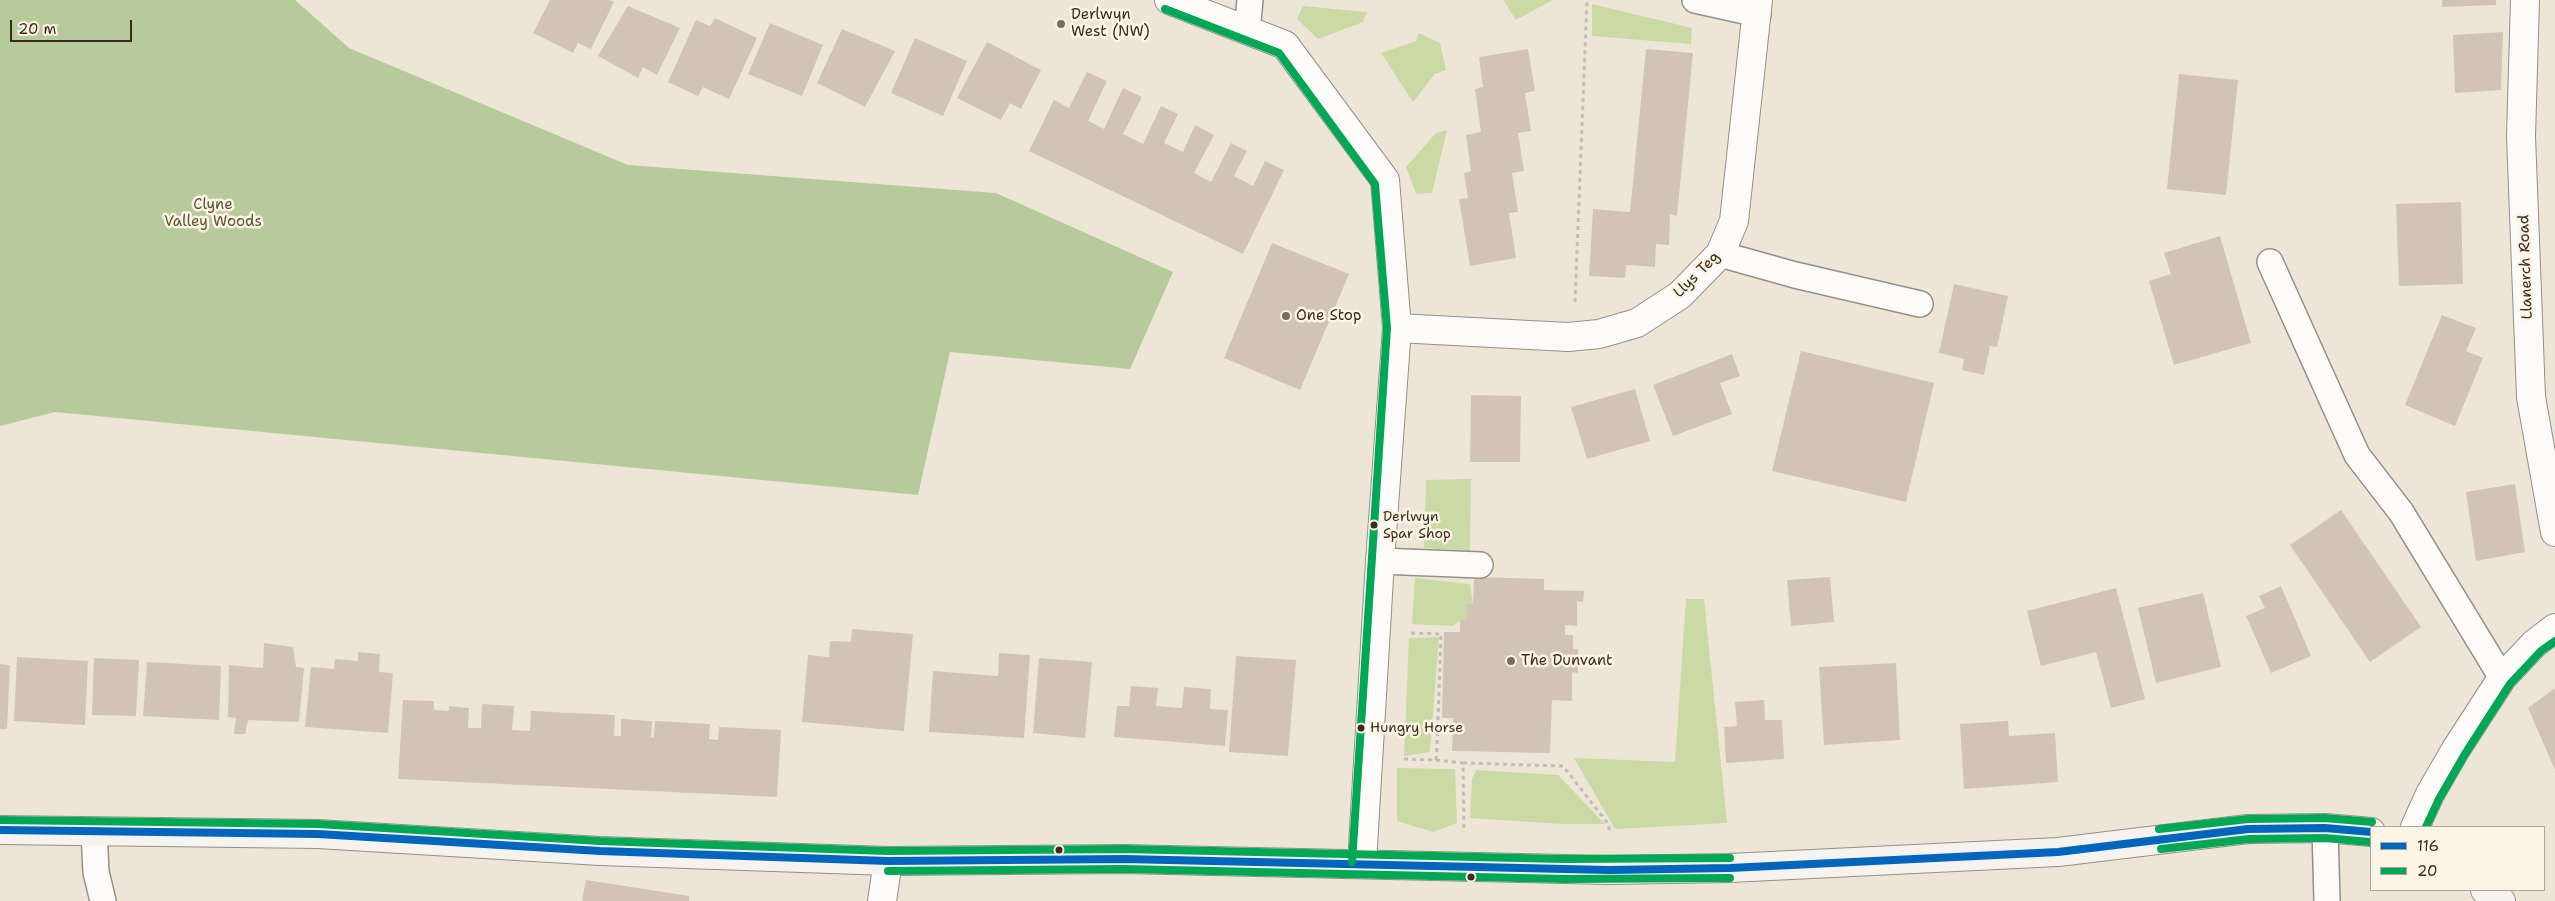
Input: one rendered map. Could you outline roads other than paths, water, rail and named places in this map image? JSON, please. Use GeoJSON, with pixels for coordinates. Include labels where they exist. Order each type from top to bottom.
{"type":"FeatureCollection","features":[{"type":"Feature","properties":{"kind":"main road"},"geometry":{"type":"LineString","coordinates":[[0,830],[318,834],[600,851],[888,861],[1124,859],[1609,870],[1730,868],[2058,852],[2248,829],[2325,828],[2370,832]]}},
{"type":"Feature","properties":{"kind":"main road"},"geometry":{"type":"LineString","coordinates":[[2486,891],[2501,901]]}},
{"type":"Feature","properties":{"kind":"street"},"geometry":{"type":"LineString","coordinates":[[1169,0],[1285,45],[1385,180],[1397,328],[1380,561],[1362,863]]}},
{"type":"Feature","properties":{"kind":"street","name":"Llanerch Road"},"geometry":{"type":"LineString","coordinates":[[2525,0],[2521,136],[2531,397],[2555,532]]}},
{"type":"Feature","properties":{"kind":"street","name":"Llys Teg"},"geometry":{"type":"LineString","coordinates":[[1397,328],[1568,337],[1598,334],[1636,323],[1680,296],[1720,254],[1734,221],[1758,7]]}},
{"type":"Feature","properties":{"kind":"street"},"geometry":{"type":"LineString","coordinates":[[2415,826],[2430,794],[2452,756],[2502,678],[2534,644],[2555,628]]}},
{"type":"Feature","properties":{"kind":"street"},"geometry":{"type":"LineString","coordinates":[[882,901],[888,861]]}},
{"type":"Feature","properties":{"kind":"lane"},"geometry":{"type":"LineString","coordinates":[[1247,31],[1250,0]]}},
{"type":"Feature","properties":{"kind":"lane"},"geometry":{"type":"LineString","coordinates":[[1695,0],[1758,7]]}},
{"type":"Feature","properties":{"kind":"lane"},"geometry":{"type":"LineString","coordinates":[[1720,254],[1795,275],[1920,304]]}},
{"type":"Feature","properties":{"kind":"lane"},"geometry":{"type":"LineString","coordinates":[[2270,262],[2357,455],[2401,512],[2502,678]]}},
{"type":"Feature","properties":{"kind":"lane"},"geometry":{"type":"LineString","coordinates":[[1380,561],[1480,565]]}},
{"type":"Feature","properties":{"kind":"lane"},"geometry":{"type":"LineString","coordinates":[[2325,828],[2327,901]]}},
{"type":"Feature","properties":{"kind":"lane"},"geometry":{"type":"LineString","coordinates":[[94,831],[96,872],[103,901]]}},
{"type":"Feature","properties":{"kind":"place","name":"Derlwyn West (NW)"},"geometry":{"type":"Point","coordinates":[1061,24]}},
{"type":"Feature","properties":{"kind":"place","name":"One Stop"},"geometry":{"type":"Point","coordinates":[1286,316]}},
{"type":"Feature","properties":{"kind":"place","name":"Derlwyn Spar Shop"},"geometry":{"type":"Point","coordinates":[1374,525]}},
{"type":"Feature","properties":{"kind":"place","name":"The Dunvant"},"geometry":{"type":"Point","coordinates":[1511,661]}},
{"type":"Feature","properties":{"kind":"place","name":"Hungry Horse"},"geometry":{"type":"Point","coordinates":[1361,728]}},
{"type":"Feature","properties":{"kind":"park label","name":"Clyne Valley Woods"},"geometry":{"type":"Point","coordinates":[213,214]}}]}
